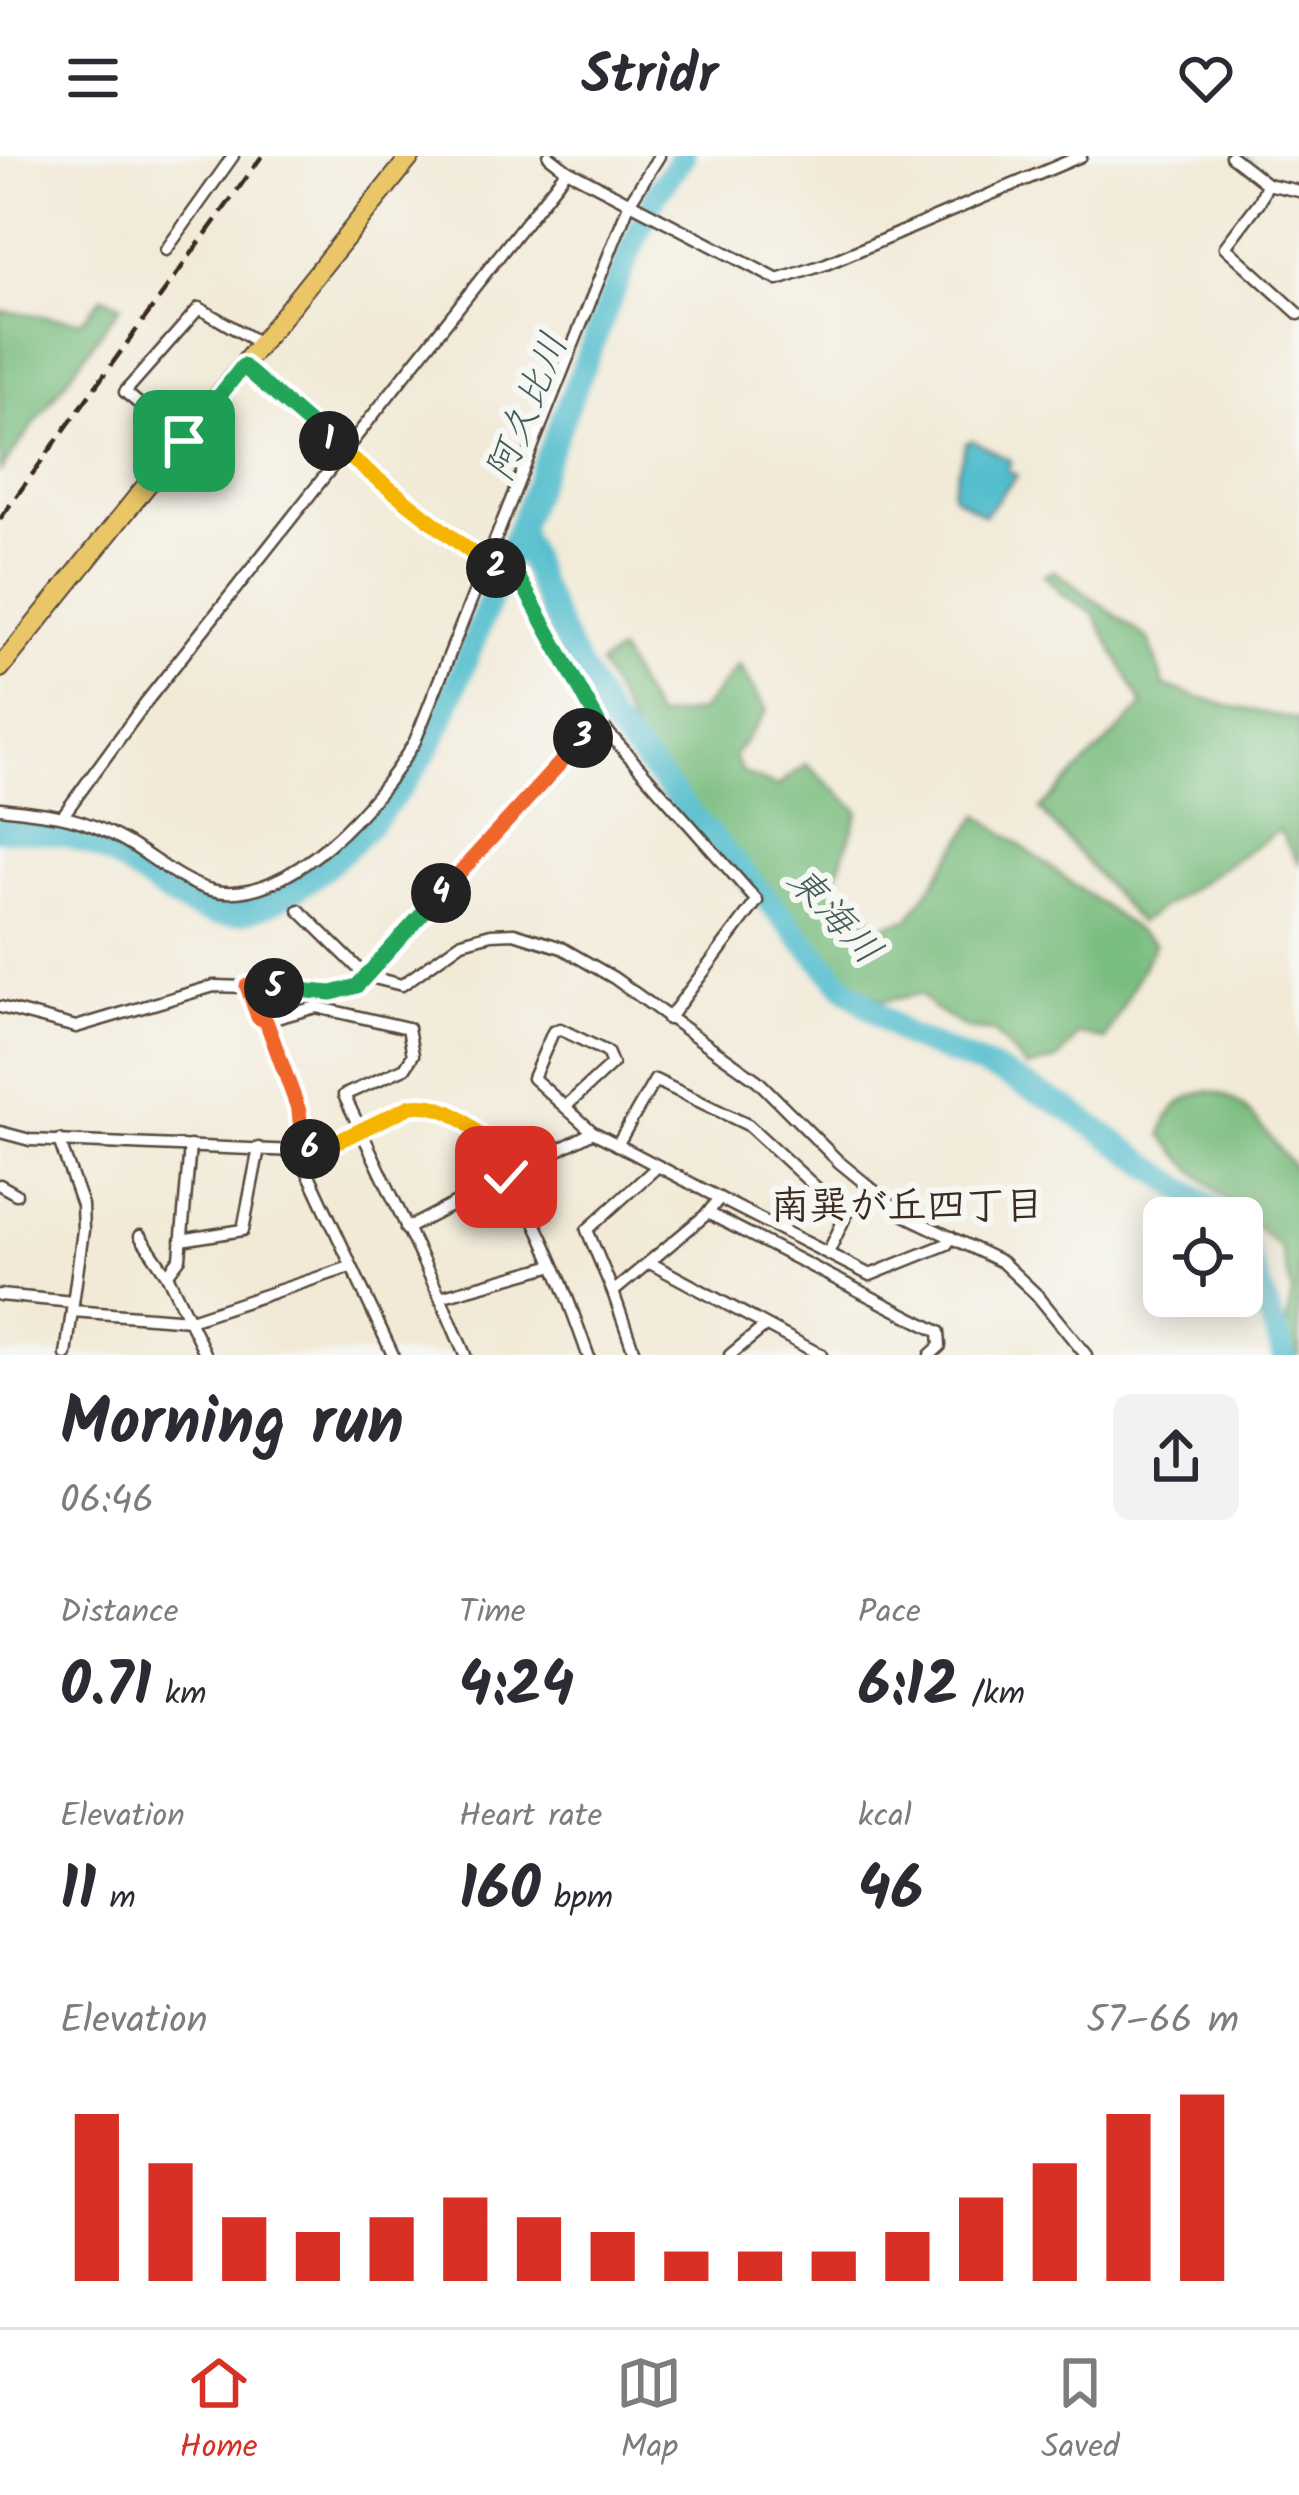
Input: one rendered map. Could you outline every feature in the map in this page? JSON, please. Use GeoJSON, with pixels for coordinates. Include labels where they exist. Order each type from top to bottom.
{"type":"FeatureCollection","features":[{"type":"Feature","properties":{"kind":"main road"},"geometry":{"type":"LineString","coordinates":[[0,668],[411,156]]}},
{"type":"Feature","properties":{"kind":"street"},"geometry":{"type":"LineString","coordinates":[[166,250],[233,156]]}},
{"type":"Feature","properties":{"kind":"street"},"geometry":{"type":"LineString","coordinates":[[549,156],[567,170],[778,280],[1081,156]]}},
{"type":"Feature","properties":{"kind":"street"},"geometry":{"type":"LineString","coordinates":[[0,808],[64,814],[124,840],[207,889],[244,892],[316,854],[353,822],[400,766],[427,713],[630,202],[659,156]]}},
{"type":"Feature","properties":{"kind":"street"},"geometry":{"type":"LineString","coordinates":[[1231,156],[1267,184],[1299,191]]}},
{"type":"Feature","properties":{"kind":"street"},"geometry":{"type":"LineString","coordinates":[[64,814],[567,170]]}},
{"type":"Feature","properties":{"kind":"street"},"geometry":{"type":"LineString","coordinates":[[1267,184],[1225,248],[1299,314]]}},
{"type":"Feature","properties":{"kind":"street"},"geometry":{"type":"LineString","coordinates":[[184,441],[124,392],[199,308],[261,344]]}},
{"type":"Feature","properties":{"kind":"street"},"geometry":{"type":"LineString","coordinates":[[243,366],[486,564],[519,578],[598,722],[758,901],[668,1018]]}},
{"type":"Feature","properties":{"kind":"street"},"geometry":{"type":"LineString","coordinates":[[0,1007],[76,1028],[214,986],[349,990],[598,722]]}},
{"type":"Feature","properties":{"kind":"street"},"geometry":{"type":"LineString","coordinates":[[299,910],[366,976],[402,985],[462,942],[514,933],[562,948],[614,978],[758,1081],[839,1162],[904,1215],[1002,1262],[1037,1295],[1086,1355]]}},
{"type":"Feature","properties":{"kind":"street"},"geometry":{"type":"LineString","coordinates":[[247,986],[258,1017],[266,1021],[316,1007],[408,1028],[412,1055],[405,1068],[344,1095],[465,1355]]}},
{"type":"Feature","properties":{"kind":"street"},"geometry":{"type":"LineString","coordinates":[[266,1021],[299,1111],[301,1150],[393,1355]]}},
{"type":"Feature","properties":{"kind":"street"},"geometry":{"type":"LineString","coordinates":[[566,1107],[613,1064],[607,1052],[560,1029],[554,1032],[533,1078],[593,1132],[616,1145],[870,1275],[947,1244],[951,1237]]}},
{"type":"Feature","properties":{"kind":"street"},"geometry":{"type":"LineString","coordinates":[[616,1145],[655,1080],[748,1125],[846,1215],[828,1253]]}},
{"type":"Feature","properties":{"kind":"street"},"geometry":{"type":"LineString","coordinates":[[0,1132],[31,1140],[301,1150],[324,1148],[411,1106],[436,1107],[481,1135],[538,1226],[588,1354],[573,1355]]}},
{"type":"Feature","properties":{"kind":"street"},"geometry":{"type":"LineString","coordinates":[[406,1228],[593,1132]]}},
{"type":"Feature","properties":{"kind":"street"},"geometry":{"type":"LineString","coordinates":[[59,1140],[82,1205],[83,1230],[66,1355]]}},
{"type":"Feature","properties":{"kind":"street"},"geometry":{"type":"LineString","coordinates":[[167,1275],[179,1258],[190,1146]]}},
{"type":"Feature","properties":{"kind":"street"},"geometry":{"type":"LineString","coordinates":[[182,1240],[243,1230],[259,1148]]}},
{"type":"Feature","properties":{"kind":"street"},"geometry":{"type":"LineString","coordinates":[[635,1355],[587,1230],[658,1166]]}},
{"type":"Feature","properties":{"kind":"street"},"geometry":{"type":"LineString","coordinates":[[0,1185],[16,1195]]}},
{"type":"Feature","properties":{"kind":"street"},"geometry":{"type":"LineString","coordinates":[[613,1292],[708,1213],[719,1198]]}},
{"type":"Feature","properties":{"kind":"street"},"geometry":{"type":"LineString","coordinates":[[708,1213],[939,1332],[940,1346],[930,1355]]}},
{"type":"Feature","properties":{"kind":"street"},"geometry":{"type":"LineString","coordinates":[[140,1236],[167,1275],[206,1355]]}},
{"type":"Feature","properties":{"kind":"street"},"geometry":{"type":"LineString","coordinates":[[650,1263],[821,1355]]}},
{"type":"Feature","properties":{"kind":"street"},"geometry":{"type":"LineString","coordinates":[[440,1297],[554,1265]]}},
{"type":"Feature","properties":{"kind":"street"},"geometry":{"type":"LineString","coordinates":[[0,1295],[190,1320],[350,1267]]}},
{"type":"Feature","properties":{"kind":"street"},"geometry":{"type":"LineString","coordinates":[[730,1355],[764,1327]]}},
{"type":"Feature","properties":{"kind":"green space"},"geometry":{"type":"Polygon","coordinates":[[[102,297],[121,305],[0,471],[0,311],[81,321],[102,297]]]}},
{"type":"Feature","properties":{"kind":"green space"},"geometry":{"type":"Polygon","coordinates":[[[1055,571],[1149,640],[1164,686],[1228,706],[1299,720],[1299,863],[1279,830],[1139,923],[1040,809],[1143,706],[1094,614],[1063,595],[1044,575],[1055,571]]]}},
{"type":"Feature","properties":{"kind":"green space"},"geometry":{"type":"Polygon","coordinates":[[[619,652],[656,718],[701,711],[739,665],[767,711],[734,756],[743,773],[777,787],[806,764],[859,811],[833,886],[882,926],[909,919],[979,815],[1155,944],[1105,1040],[1079,1034],[1058,1060],[1027,1068],[993,1032],[967,1029],[934,1009],[920,994],[884,1001],[851,985],[644,751],[599,664],[619,652]]]}},
{"type":"Feature","properties":{"kind":"green space"},"geometry":{"type":"Polygon","coordinates":[[[1206,1091],[1234,1101],[1258,1122],[1299,1173],[1299,1355],[1281,1355],[1292,1292],[1281,1249],[1263,1233],[1263,1197],[1223,1197],[1162,1135],[1168,1118],[1189,1097],[1206,1091]]]}},
{"type":"Feature","properties":{"kind":"water"},"geometry":{"type":"Polygon","coordinates":[[[972,440],[1011,461],[1007,470],[1017,476],[984,515],[955,497],[952,490],[966,443],[972,440]]]}},
{"type":"Feature","properties":{"kind":"waterway","name":"阿久比川"},"geometry":{"type":"LineString","coordinates":[[0,829],[51,833],[88,843],[181,902],[211,913],[242,913],[276,901],[343,852],[401,788],[438,730],[625,263],[654,197],[683,156]]}},
{"type":"Feature","properties":{"kind":"waterway"},"geometry":{"type":"LineString","coordinates":[[1243,156],[1268,175],[1299,184]]}},
{"type":"Feature","properties":{"kind":"waterway","name":"東海川"},"geometry":{"type":"LineString","coordinates":[[520,530],[566,643],[609,721],[845,988],[906,1036],[1003,1074],[1067,1108],[1195,1197]]}},
{"type":"Feature","properties":{"kind":"waterway","name":"東海川"},"geometry":{"type":"LineString","coordinates":[[1263,1297],[1284,1355]]}},
{"type":"Feature","properties":{"kind":"railway"},"geometry":{"type":"LineString","coordinates":[[0,519],[262,156]]}},
{"type":"Feature","properties":{"kind":"district","name":"南巽が丘四丁目"},"geometry":{"type":"Point","coordinates":[907,1208]}},
{"type":"Feature","properties":{"kind":"route"},"geometry":{"type":"LineString","coordinates":[[184,441],[243,366],[486,564],[519,578],[598,722],[357,986],[332,993],[247,986],[258,1017],[266,1021],[299,1111],[303,1149],[324,1148],[411,1106],[424,1105],[448,1112],[481,1135],[506,1177]]}}]}
